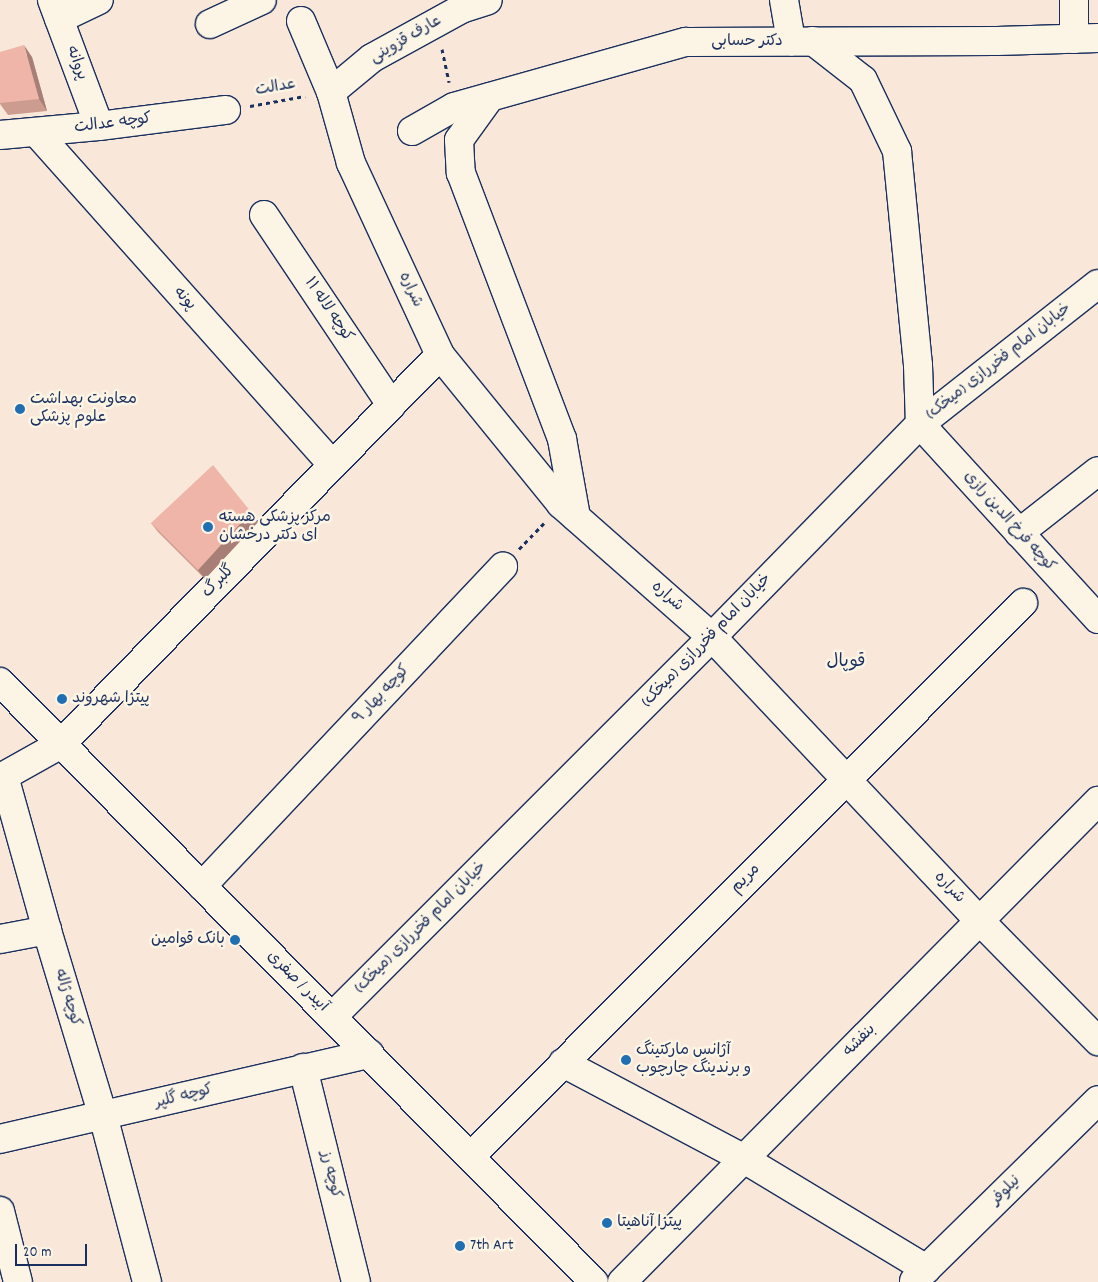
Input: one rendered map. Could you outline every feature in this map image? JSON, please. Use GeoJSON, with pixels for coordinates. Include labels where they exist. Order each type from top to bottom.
{"type":"FeatureCollection","features":[{"type":"Feature","properties":{"kind":"street"},"geometry":{"type":"LineString","coordinates":[[56,10],[99,0]]}},
{"type":"Feature","properties":{"kind":"street"},"geometry":{"type":"LineString","coordinates":[[210,24],[262,0]]}},
{"type":"Feature","properties":{"kind":"street","name":"عارف قزوینی"},"geometry":{"type":"LineString","coordinates":[[331,92],[434,11],[460,9],[488,0]]}},
{"type":"Feature","properties":{"kind":"street"},"geometry":{"type":"LineString","coordinates":[[784,0],[802,41],[863,80],[897,151],[918,365],[920,424]]}},
{"type":"Feature","properties":{"kind":"street"},"geometry":{"type":"LineString","coordinates":[[1074,0],[1086,38]]}},
{"type":"Feature","properties":{"kind":"street","name":"پروانه"},"geometry":{"type":"LineString","coordinates":[[56,10],[99,126]]}},
{"type":"Feature","properties":{"kind":"street","name":"شراره"},"geometry":{"type":"LineString","coordinates":[[301,21],[331,92],[351,163],[440,355],[569,511],[712,637],[979,920],[1098,1041]]}},
{"type":"Feature","properties":{"kind":"street","name":"دکتر حسابی"},"geometry":{"type":"LineString","coordinates":[[412,131],[454,107],[686,42],[1086,38]]}},
{"type":"Feature","properties":{"kind":"street"},"geometry":{"type":"LineString","coordinates":[[490,97],[459,140],[461,173],[562,439],[569,511]]}},
{"type":"Feature","properties":{"kind":"street","name":"کوچه عدالت"},"geometry":{"type":"LineString","coordinates":[[0,135],[99,126],[226,110]]}},
{"type":"Feature","properties":{"kind":"street","name":"پونه"},"geometry":{"type":"LineString","coordinates":[[36,132],[333,465]]}},
{"type":"Feature","properties":{"kind":"street","name":"کوچه لاله ۱۱"},"geometry":{"type":"LineString","coordinates":[[264,215],[391,406]]}},
{"type":"Feature","properties":{"kind":"street","name":"خیابان امام فخررازی (میخک)"},"geometry":{"type":"LineString","coordinates":[[332,1018],[712,637],[920,424],[1098,284]]}},
{"type":"Feature","properties":{"kind":"street","name":"گلبرگ"},"geometry":{"type":"LineString","coordinates":[[61,744],[440,355]]}},
{"type":"Feature","properties":{"kind":"street","name":"کوچه فرخ الدین رازی"},"geometry":{"type":"LineString","coordinates":[[920,424],[1098,620]]}},
{"type":"Feature","properties":{"kind":"street"},"geometry":{"type":"LineString","coordinates":[[1019,533],[1098,471]]}},
{"type":"Feature","properties":{"kind":"street","name":"کوچه بهار ۹"},"geometry":{"type":"LineString","coordinates":[[202,886],[502,567]]}},
{"type":"Feature","properties":{"kind":"street","name":"مریم"},"geometry":{"type":"LineString","coordinates":[[470,1156],[1023,603]]}},
{"type":"Feature","properties":{"kind":"street","name":"آبیدر / صفری"},"geometry":{"type":"LineString","coordinates":[[0,682],[594,1282]]}},
{"type":"Feature","properties":{"kind":"street","name":"کوچه ژاله"},"geometry":{"type":"LineString","coordinates":[[61,744],[4,776],[47,930],[103,1116],[147,1282]]}},
{"type":"Feature","properties":{"kind":"street","name":"بنفشه"},"geometry":{"type":"LineString","coordinates":[[622,1282],[1098,800]]}},
{"type":"Feature","properties":{"kind":"street"},"geometry":{"type":"LineString","coordinates":[[0,939],[47,930]]}},
{"type":"Feature","properties":{"kind":"street","name":"کوچه گلپر"},"geometry":{"type":"LineString","coordinates":[[0,1139],[369,1054]]}},
{"type":"Feature","properties":{"kind":"street"},"geometry":{"type":"LineString","coordinates":[[563,1063],[744,1158],[920,1276]]}},
{"type":"Feature","properties":{"kind":"street","name":"کوچه رز"},"geometry":{"type":"LineString","coordinates":[[303,1068],[356,1282]]}},
{"type":"Feature","properties":{"kind":"street","name":"نیلوفر"},"geometry":{"type":"LineString","coordinates":[[920,1276],[1098,1100]]}},
{"type":"Feature","properties":{"kind":"street"},"geometry":{"type":"LineString","coordinates":[[0,1211],[18,1282]]}},
{"type":"Feature","properties":{"kind":"path"},"geometry":{"type":"LineString","coordinates":[[434,11],[454,107]]}},
{"type":"Feature","properties":{"kind":"path","name":"عدالت"},"geometry":{"type":"LineString","coordinates":[[226,110],[331,92]]}},
{"type":"Feature","properties":{"kind":"path"},"geometry":{"type":"LineString","coordinates":[[502,567],[569,511]]}},
{"type":"Feature","properties":{"kind":"building"},"geometry":{"type":"Polygon","coordinates":[[[24,45],[39,99],[0,103],[0,52],[24,45]]]}},
{"type":"Feature","properties":{"kind":"building","name":"مرکز پزشکی هسته ای دکتر درخشان"},"geometry":{"type":"Polygon","coordinates":[[[213,465],[251,512],[198,570],[151,523],[213,465]]]}},
{"type":"Feature","properties":{"kind":"place","name":"معاونت بهداشت علوم پزشکی"},"geometry":{"type":"Point","coordinates":[20,409]}},
{"type":"Feature","properties":{"kind":"place","name":"مرکز پزشکی هسته ای دکتر درخشان"},"geometry":{"type":"Point","coordinates":[208,527]}},
{"type":"Feature","properties":{"kind":"place","name":"پیتزا شهروند"},"geometry":{"type":"Point","coordinates":[62,699]}},
{"type":"Feature","properties":{"kind":"place","name":"بانک قوامین"},"geometry":{"type":"Point","coordinates":[235,940]}},
{"type":"Feature","properties":{"kind":"place","name":"آژانس مارکتینگ و برندینگ چارچوب"},"geometry":{"type":"Point","coordinates":[626,1060]}},
{"type":"Feature","properties":{"kind":"place","name":"پیتزا آناهیتا"},"geometry":{"type":"Point","coordinates":[607,1223]}},
{"type":"Feature","properties":{"kind":"place","name":"7th Art"},"geometry":{"type":"Point","coordinates":[460,1246]}},
{"type":"Feature","properties":{"kind":"district","name":"قوپال"},"geometry":{"type":"Point","coordinates":[846,663]}}]}
